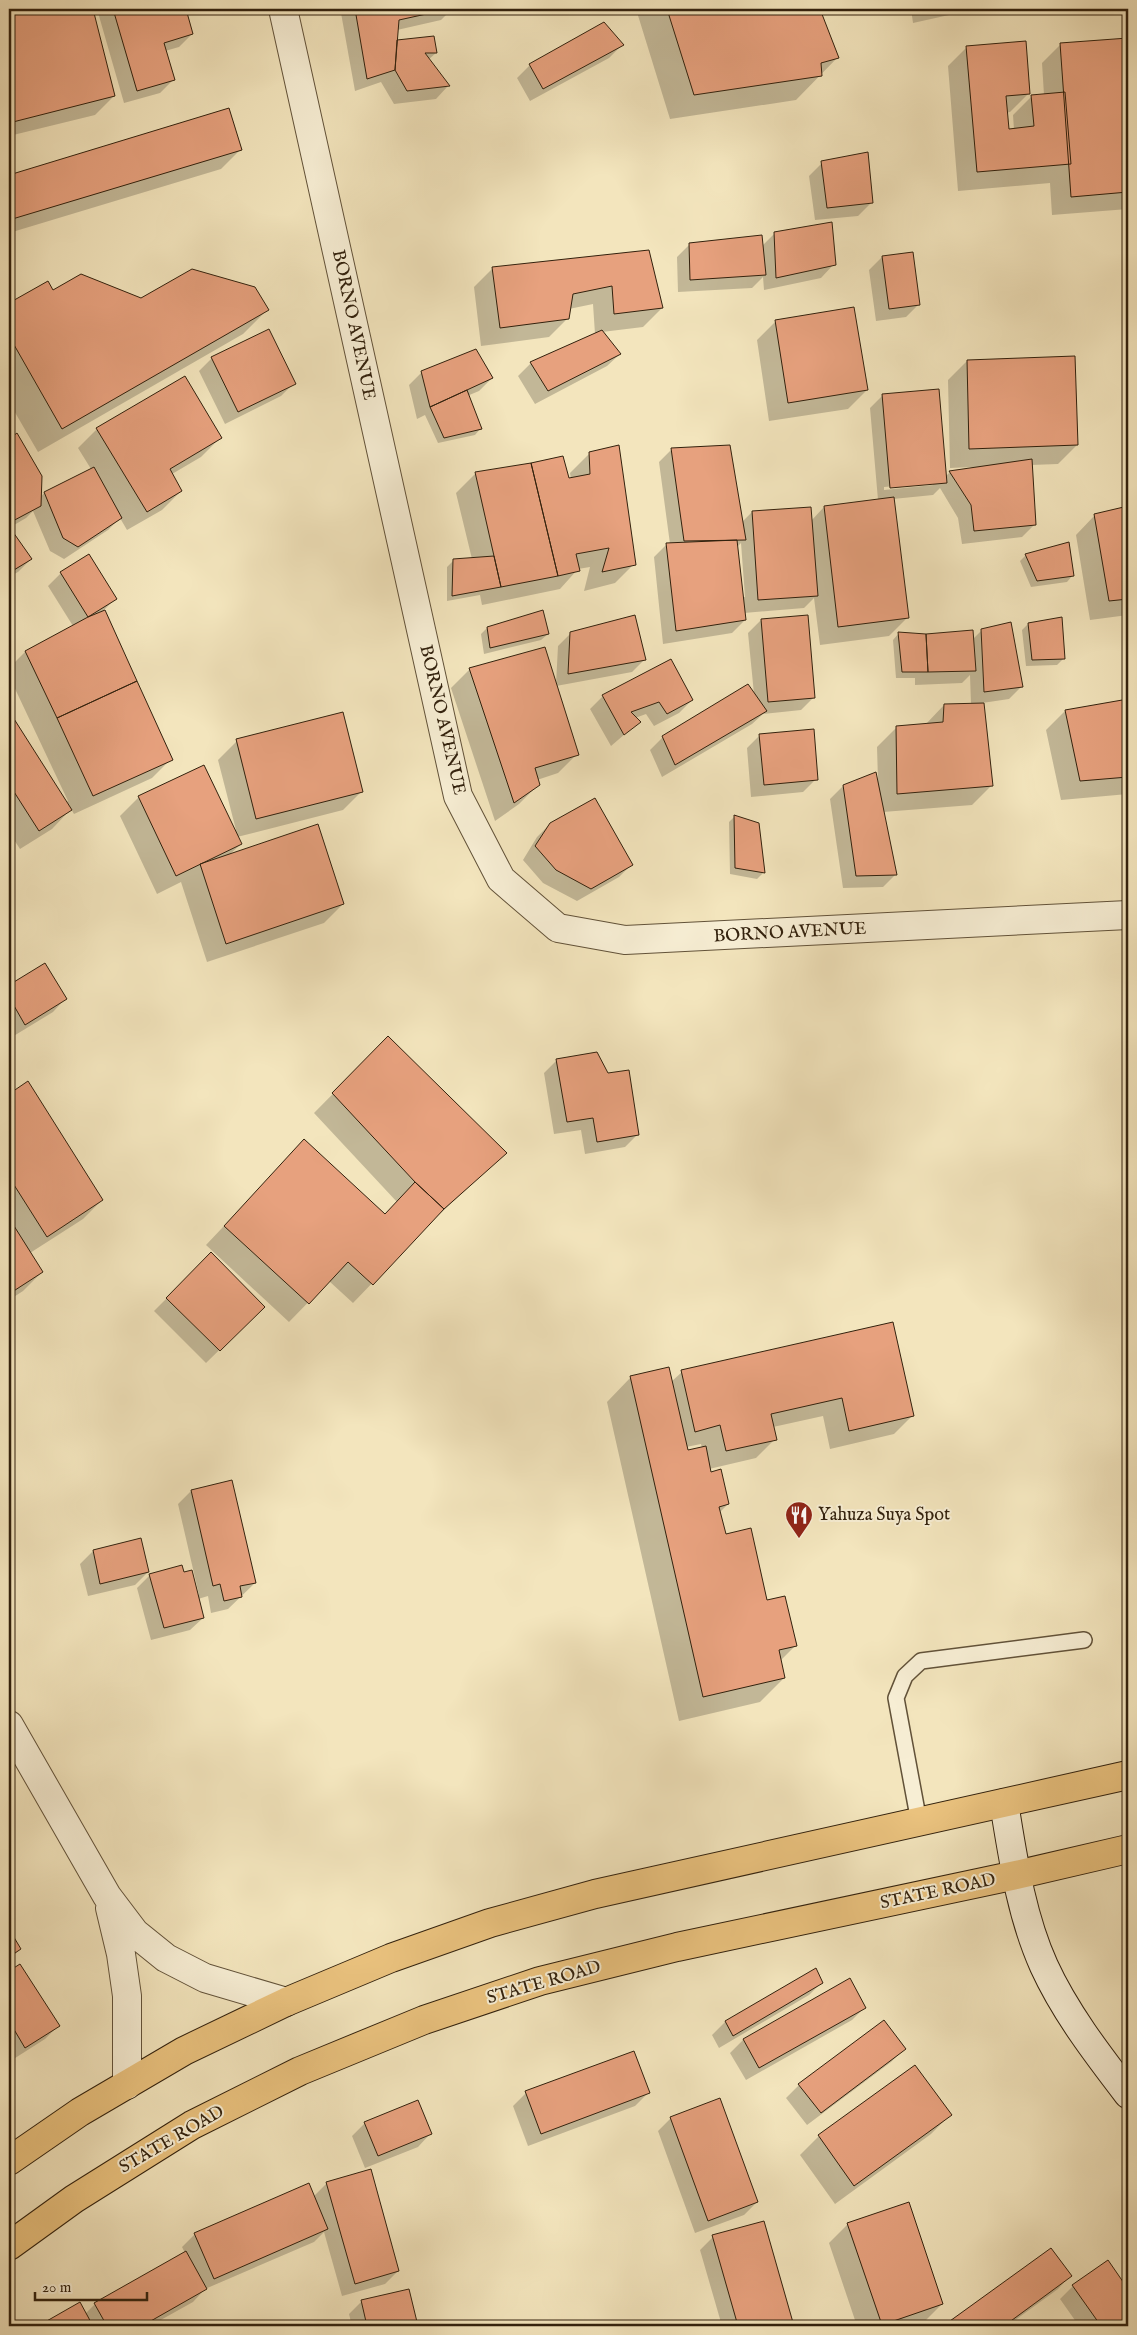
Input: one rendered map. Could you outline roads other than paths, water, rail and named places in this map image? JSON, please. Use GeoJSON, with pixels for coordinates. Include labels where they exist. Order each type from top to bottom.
{"type":"FeatureCollection","features":[{"type":"Feature","properties":{"kind":"main road"},"geometry":{"type":"LineString","coordinates":[[9,2161],[80,2112],[184,2051],[286,2002],[391,1958],[490,1923],[595,1894],[1128,1775]]}},
{"type":"Feature","properties":{"kind":"main road","name":"STATE ROAD"},"geometry":{"type":"LineString","coordinates":[[9,2246],[74,2199],[192,2125],[300,2071],[424,2020],[540,1980],[1128,1849]]}},
{"type":"Feature","properties":{"kind":"street","name":"BORNO AVENUE"},"geometry":{"type":"LineString","coordinates":[[283,9],[458,796],[501,879],[558,928],[625,940],[1128,915]]}},
{"type":"Feature","properties":{"kind":"street"},"geometry":{"type":"LineString","coordinates":[[9,1725],[107,1896],[135,1933],[166,1958],[205,1978],[286,2002]]}},
{"type":"Feature","properties":{"kind":"street"},"geometry":{"type":"LineString","coordinates":[[1004,1803],[1016,1875],[1023,1903],[1044,1966],[1074,2018],[1128,2094]]}},
{"type":"Feature","properties":{"kind":"street"},"geometry":{"type":"LineString","coordinates":[[107,1896],[122,1954],[127,1996],[127,2085]]}},
{"type":"Feature","properties":{"kind":"lane"},"geometry":{"type":"LineString","coordinates":[[919,1822],[896,1698],[905,1676],[921,1661],[1084,1640]]}},
{"type":"Feature","properties":{"kind":"place","name":"Yahuza Suya Spot"},"geometry":{"type":"Point","coordinates":[799,1539]}}]}
